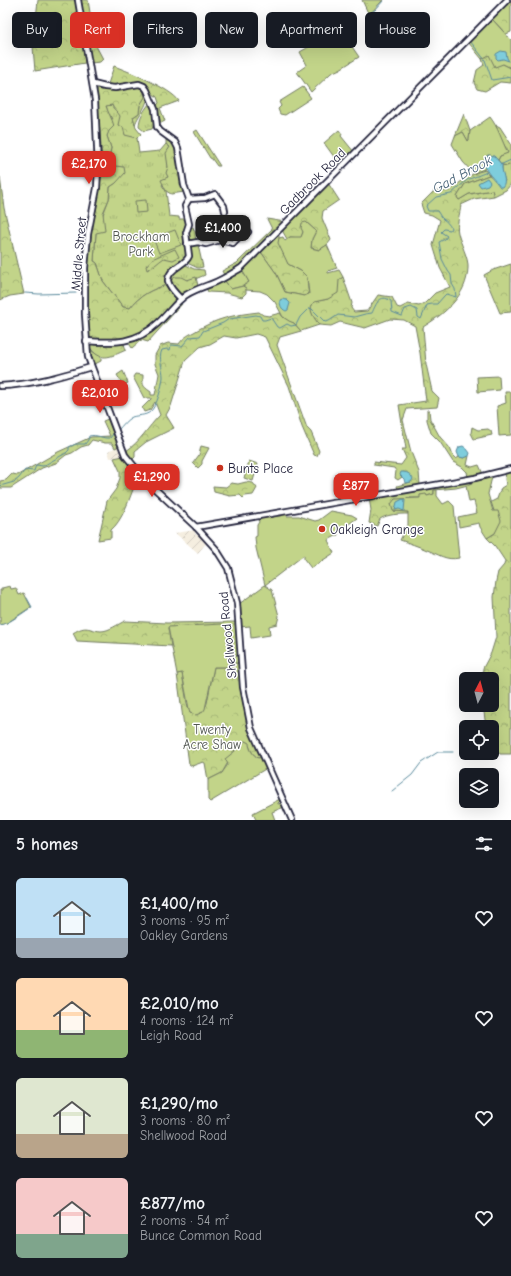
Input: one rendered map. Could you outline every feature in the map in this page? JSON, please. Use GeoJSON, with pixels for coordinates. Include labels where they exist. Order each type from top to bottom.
{"type":"FeatureCollection","features":[{"type":"Feature","properties":{"kind":"street","name":"Middle Street"},"geometry":{"type":"LineString","coordinates":[[78,0],[93,84],[98,168],[97,188],[86,249],[84,284],[86,341],[90,367],[125,455]]}},
{"type":"Feature","properties":{"kind":"street","name":"Gadbrook Road"},"geometry":{"type":"LineString","coordinates":[[86,341],[118,342],[138,336],[158,323],[181,299],[188,294],[241,268],[507,0]]}},
{"type":"Feature","properties":{"kind":"street"},"geometry":{"type":"LineString","coordinates":[[93,84],[115,88],[139,84],[147,90],[155,109],[157,127],[175,142],[178,148],[184,185],[189,199],[185,206],[189,224],[186,233],[189,252],[188,259],[172,270],[168,277],[169,286],[181,299]]}},
{"type":"Feature","properties":{"kind":"street"},"geometry":{"type":"LineString","coordinates":[[189,199],[205,198],[215,194],[224,206],[225,211]]}},
{"type":"Feature","properties":{"kind":"street"},"geometry":{"type":"LineString","coordinates":[[187,244],[198,242],[206,244],[220,240],[233,243],[246,229]]}},
{"type":"Feature","properties":{"kind":"street"},"geometry":{"type":"LineString","coordinates":[[0,386],[18,386],[55,378],[90,367]]}},
{"type":"Feature","properties":{"kind":"street","name":"Shellwood Road"},"geometry":{"type":"LineString","coordinates":[[125,455],[154,488],[196,527],[220,553],[230,573],[237,603],[243,686],[251,728],[292,820]]}},
{"type":"Feature","properties":{"kind":"street"},"geometry":{"type":"LineString","coordinates":[[196,527],[475,478],[511,469]]}},
{"type":"Feature","properties":{"kind":"shaded area"},"geometry":{"type":"Polygon","coordinates":[[[119,446],[123,456],[110,458],[108,451],[119,446]]]}},
{"type":"Feature","properties":{"kind":"shaded area"},"geometry":{"type":"Polygon","coordinates":[[[196,530],[196,535],[199,534],[207,542],[198,553],[175,533],[196,530]]]}},
{"type":"Feature","properties":{"kind":"green space"},"geometry":{"type":"Polygon","coordinates":[[[38,0],[77,0],[79,12],[70,12],[70,48],[83,48],[85,63],[35,71],[33,48],[62,48],[62,12],[37,12],[38,0]]]}},
{"type":"Feature","properties":{"kind":"green space"},"geometry":{"type":"Polygon","coordinates":[[[80,0],[88,0],[90,12],[82,12],[80,0]]]}},
{"type":"Feature","properties":{"kind":"green space"},"geometry":{"type":"Polygon","coordinates":[[[362,0],[383,0],[372,12],[368,12],[362,0]]]}},
{"type":"Feature","properties":{"kind":"green space"},"geometry":{"type":"Polygon","coordinates":[[[509,0],[511,0],[511,32],[506,34],[492,19],[493,15],[509,0]]]}},
{"type":"Feature","properties":{"kind":"green space"},"geometry":{"type":"Polygon","coordinates":[[[492,19],[511,40],[511,68],[503,64],[495,67],[489,55],[482,59],[468,42],[492,19]]]}},
{"type":"Feature","properties":{"kind":"green space"},"geometry":{"type":"Polygon","coordinates":[[[88,48],[97,48],[103,59],[100,62],[91,63],[88,48]]]}},
{"type":"Feature","properties":{"kind":"green space"},"geometry":{"type":"Polygon","coordinates":[[[307,48],[353,48],[359,57],[331,73],[311,92],[297,72],[307,65],[300,52],[307,48]]]}},
{"type":"Feature","properties":{"kind":"green space"},"geometry":{"type":"Polygon","coordinates":[[[489,54],[511,68],[511,83],[500,82],[485,91],[477,89],[474,83],[477,70],[484,65],[482,59],[489,54]]]}},
{"type":"Feature","properties":{"kind":"green space"},"geometry":{"type":"Polygon","coordinates":[[[114,66],[159,86],[179,101],[160,108],[165,121],[161,123],[156,106],[159,103],[157,97],[140,83],[134,82],[111,86],[108,84],[114,66]]]}},
{"type":"Feature","properties":{"kind":"green space"},"geometry":{"type":"Polygon","coordinates":[[[100,87],[114,91],[122,91],[133,87],[138,87],[143,89],[145,97],[140,105],[139,113],[133,117],[136,128],[141,134],[137,138],[125,135],[123,127],[118,125],[120,116],[112,105],[106,106],[114,126],[109,131],[107,136],[111,148],[109,159],[115,166],[124,167],[125,173],[110,187],[109,199],[103,213],[105,231],[96,233],[94,261],[97,263],[103,281],[123,307],[130,308],[137,300],[146,294],[167,285],[182,304],[148,342],[141,340],[132,348],[128,342],[124,344],[126,350],[106,357],[97,355],[89,346],[91,344],[91,339],[88,336],[87,311],[87,273],[90,236],[101,179],[100,135],[95,91],[100,87]]]}},
{"type":"Feature","properties":{"kind":"green space"},"geometry":{"type":"Polygon","coordinates":[[[303,87],[311,98],[285,115],[280,114],[278,109],[281,106],[279,102],[303,87]]]}},
{"type":"Feature","properties":{"kind":"green space"},"geometry":{"type":"Polygon","coordinates":[[[143,89],[146,93],[147,102],[135,125],[133,117],[139,113],[140,105],[145,97],[143,89]]]}},
{"type":"Feature","properties":{"kind":"green space"},"geometry":{"type":"Polygon","coordinates":[[[149,104],[152,105],[154,123],[152,129],[144,131],[139,127],[139,123],[142,114],[149,104]]]}},
{"type":"Feature","properties":{"kind":"green space","name":"Brockham Park"},"geometry":{"type":"Polygon","coordinates":[[[106,105],[112,105],[120,115],[128,133],[137,138],[139,153],[160,151],[166,144],[170,147],[167,155],[168,177],[162,185],[166,191],[169,216],[179,217],[179,219],[186,219],[184,238],[187,256],[181,263],[169,270],[166,279],[167,285],[146,294],[137,300],[130,308],[123,307],[103,281],[97,263],[94,261],[96,233],[109,199],[110,187],[116,183],[115,166],[109,159],[111,148],[107,136],[112,119],[108,113],[106,105]]]}},
{"type":"Feature","properties":{"kind":"green space"},"geometry":{"type":"Polygon","coordinates":[[[464,114],[470,131],[468,141],[463,132],[455,136],[464,114]]]}},
{"type":"Feature","properties":{"kind":"green space"},"geometry":{"type":"Polygon","coordinates":[[[490,117],[498,130],[508,153],[500,156],[498,160],[490,155],[486,156],[485,169],[473,173],[463,162],[452,144],[455,136],[463,132],[468,141],[470,131],[490,117]]]}},
{"type":"Feature","properties":{"kind":"green space"},"geometry":{"type":"Polygon","coordinates":[[[496,125],[500,127],[511,144],[511,164],[507,166],[502,165],[498,160],[500,156],[508,152],[499,136],[496,125]]]}},
{"type":"Feature","properties":{"kind":"green space"},"geometry":{"type":"Polygon","coordinates":[[[197,130],[220,166],[217,166],[210,158],[194,132],[197,130]]]}},
{"type":"Feature","properties":{"kind":"green space"},"geometry":{"type":"Polygon","coordinates":[[[339,130],[342,134],[341,136],[354,152],[340,165],[324,143],[339,130]]]}},
{"type":"Feature","properties":{"kind":"green space"},"geometry":{"type":"Polygon","coordinates":[[[169,139],[174,143],[177,149],[181,163],[184,192],[171,194],[166,191],[161,180],[168,177],[166,173],[168,167],[166,153],[170,147],[166,144],[166,140],[169,139]]]}},
{"type":"Feature","properties":{"kind":"green space"},"geometry":{"type":"Polygon","coordinates":[[[511,164],[511,184],[506,190],[494,196],[492,190],[469,194],[459,200],[457,197],[465,184],[489,175],[495,179],[500,187],[505,181],[502,172],[502,165],[507,166],[511,164]]]}},
{"type":"Feature","properties":{"kind":"green space"},"geometry":{"type":"Polygon","coordinates":[[[485,170],[489,175],[465,184],[457,197],[459,200],[469,194],[492,190],[494,196],[474,199],[461,205],[458,230],[468,264],[467,278],[464,287],[459,296],[446,310],[423,327],[426,364],[432,391],[439,398],[437,407],[407,409],[403,420],[411,452],[419,472],[420,485],[398,489],[397,486],[411,482],[400,475],[402,477],[398,480],[395,478],[396,471],[394,468],[374,465],[374,462],[401,465],[406,458],[402,449],[406,449],[399,405],[426,401],[415,326],[404,320],[390,319],[365,328],[340,322],[331,326],[319,325],[312,314],[311,308],[314,302],[328,299],[339,280],[343,277],[352,303],[351,308],[354,312],[367,311],[378,295],[392,297],[397,307],[400,308],[408,304],[419,306],[425,303],[435,293],[450,287],[440,268],[433,245],[440,220],[432,215],[424,213],[421,204],[434,191],[449,191],[469,176],[485,170]]]}},
{"type":"Feature","properties":{"kind":"green space"},"geometry":{"type":"Polygon","coordinates":[[[0,177],[4,208],[24,294],[10,296],[0,300],[0,177]]]}},
{"type":"Feature","properties":{"kind":"green space"},"geometry":{"type":"Polygon","coordinates":[[[328,183],[339,200],[323,211],[322,218],[331,240],[327,245],[319,250],[311,248],[312,239],[316,231],[306,222],[301,238],[290,237],[287,239],[283,229],[328,183]]]}},
{"type":"Feature","properties":{"kind":"green space"},"geometry":{"type":"Polygon","coordinates":[[[146,200],[147,212],[136,213],[135,201],[146,200]]]}},
{"type":"Feature","properties":{"kind":"green space"},"geometry":{"type":"Polygon","coordinates":[[[267,219],[285,222],[240,266],[224,275],[222,271],[237,263],[272,229],[267,219]]]}},
{"type":"Feature","properties":{"kind":"green space"},"geometry":{"type":"Polygon","coordinates":[[[306,222],[316,231],[312,239],[311,248],[319,250],[327,245],[337,268],[328,271],[328,273],[339,270],[343,277],[339,280],[338,293],[328,299],[314,302],[312,305],[312,314],[319,325],[301,331],[294,323],[283,317],[275,302],[267,294],[260,291],[246,290],[243,286],[249,282],[242,270],[254,258],[255,259],[258,257],[257,255],[261,252],[276,273],[285,292],[304,296],[309,294],[307,277],[301,271],[288,264],[278,243],[279,238],[283,237],[285,241],[290,237],[301,237],[303,232],[301,228],[302,223],[306,222]]]}},
{"type":"Feature","properties":{"kind":"green space"},"geometry":{"type":"Polygon","coordinates":[[[193,227],[195,230],[196,239],[192,242],[188,241],[188,231],[189,228],[193,227]]]}},
{"type":"Feature","properties":{"kind":"green space"},"geometry":{"type":"Polygon","coordinates":[[[175,230],[181,245],[159,253],[153,238],[175,230]]]}},
{"type":"Feature","properties":{"kind":"green space"},"geometry":{"type":"Polygon","coordinates":[[[278,233],[288,264],[301,271],[307,277],[309,294],[304,296],[285,292],[276,273],[261,252],[278,233]]]}},
{"type":"Feature","properties":{"kind":"green space"},"geometry":{"type":"Polygon","coordinates":[[[193,244],[193,246],[198,245],[203,267],[198,268],[187,263],[190,246],[193,244]]]}},
{"type":"Feature","properties":{"kind":"green space"},"geometry":{"type":"Polygon","coordinates":[[[175,249],[179,257],[173,260],[164,258],[147,270],[146,266],[152,259],[175,249]]]}},
{"type":"Feature","properties":{"kind":"green space"},"geometry":{"type":"Polygon","coordinates":[[[184,264],[194,269],[204,270],[205,275],[191,280],[178,278],[170,281],[171,274],[184,264]]]}},
{"type":"Feature","properties":{"kind":"green space"},"geometry":{"type":"Polygon","coordinates":[[[511,264],[511,312],[500,313],[484,275],[493,270],[511,264]]]}},
{"type":"Feature","properties":{"kind":"green space"},"geometry":{"type":"Polygon","coordinates":[[[242,270],[249,282],[243,286],[231,289],[224,280],[242,270]]]}},
{"type":"Feature","properties":{"kind":"green space"},"geometry":{"type":"Polygon","coordinates":[[[175,277],[181,277],[187,280],[196,277],[198,286],[180,294],[172,287],[170,281],[175,277]]]}},
{"type":"Feature","properties":{"kind":"green space"},"geometry":{"type":"Polygon","coordinates":[[[224,280],[231,289],[243,286],[246,288],[246,293],[242,297],[227,293],[208,292],[206,288],[224,280]]]}},
{"type":"Feature","properties":{"kind":"green space"},"geometry":{"type":"Polygon","coordinates":[[[259,312],[263,315],[269,316],[280,313],[283,317],[294,323],[301,331],[280,337],[277,345],[307,428],[311,432],[319,451],[317,456],[314,455],[302,427],[289,386],[265,337],[256,334],[236,338],[224,336],[210,344],[200,347],[185,361],[171,406],[166,415],[174,428],[146,442],[135,451],[135,457],[132,460],[126,451],[140,439],[160,415],[155,402],[150,410],[144,412],[142,408],[151,398],[144,398],[133,377],[135,374],[143,375],[144,386],[151,392],[151,395],[155,395],[159,374],[155,364],[155,355],[160,346],[168,343],[179,344],[190,334],[218,320],[241,314],[259,312]]]}},
{"type":"Feature","properties":{"kind":"green space"},"geometry":{"type":"Polygon","coordinates":[[[89,346],[93,352],[101,356],[101,361],[93,365],[89,346]]]}},
{"type":"Feature","properties":{"kind":"green space"},"geometry":{"type":"Polygon","coordinates":[[[123,371],[128,383],[123,385],[117,375],[123,371]]]}},
{"type":"Feature","properties":{"kind":"green space"},"geometry":{"type":"Polygon","coordinates":[[[499,376],[500,390],[478,392],[477,377],[499,376]]]}},
{"type":"Feature","properties":{"kind":"green space"},"geometry":{"type":"Polygon","coordinates":[[[505,392],[511,392],[511,435],[499,436],[497,406],[506,403],[505,392]]]}},
{"type":"Feature","properties":{"kind":"green space"},"geometry":{"type":"Polygon","coordinates":[[[427,410],[429,410],[430,419],[440,437],[450,448],[453,456],[456,459],[459,457],[464,458],[469,456],[467,465],[472,467],[479,465],[483,474],[468,477],[467,472],[462,467],[453,462],[440,442],[431,433],[427,420],[427,410]]]}},
{"type":"Feature","properties":{"kind":"green space"},"geometry":{"type":"Polygon","coordinates":[[[108,419],[119,446],[115,448],[112,443],[92,440],[88,445],[66,455],[56,463],[42,468],[11,488],[0,488],[0,481],[6,480],[12,474],[18,475],[58,452],[91,437],[110,436],[103,421],[108,419]]]}},
{"type":"Feature","properties":{"kind":"green space"},"geometry":{"type":"Polygon","coordinates":[[[472,427],[478,430],[488,429],[491,431],[492,435],[474,439],[471,433],[472,427]]]}},
{"type":"Feature","properties":{"kind":"green space"},"geometry":{"type":"Polygon","coordinates":[[[201,446],[209,448],[202,461],[202,464],[198,468],[193,463],[199,455],[201,446]]]}},
{"type":"Feature","properties":{"kind":"green space"},"geometry":{"type":"Polygon","coordinates":[[[123,456],[132,470],[146,484],[141,488],[134,487],[122,516],[111,530],[111,538],[98,540],[107,501],[116,489],[120,478],[120,471],[114,458],[123,456]]]}},
{"type":"Feature","properties":{"kind":"green space"},"geometry":{"type":"Polygon","coordinates":[[[249,461],[258,464],[253,481],[244,478],[249,461]]]}},
{"type":"Feature","properties":{"kind":"green space"},"geometry":{"type":"Polygon","coordinates":[[[511,470],[511,754],[500,754],[499,720],[485,720],[484,712],[499,712],[499,672],[483,672],[496,637],[494,597],[498,572],[504,565],[505,561],[495,546],[487,538],[495,533],[494,511],[491,502],[497,499],[501,488],[506,485],[506,472],[511,470]]]}},
{"type":"Feature","properties":{"kind":"green space"},"geometry":{"type":"Polygon","coordinates":[[[492,477],[488,494],[493,511],[498,511],[501,521],[495,533],[487,538],[479,523],[459,527],[458,517],[477,513],[474,501],[469,502],[466,486],[472,484],[472,481],[492,477]]]}},
{"type":"Feature","properties":{"kind":"green space"},"geometry":{"type":"Polygon","coordinates":[[[472,481],[472,484],[456,488],[434,490],[434,494],[427,496],[420,495],[421,498],[406,498],[393,511],[408,512],[408,514],[383,517],[380,519],[377,526],[369,523],[371,510],[369,498],[472,481]]]}},
{"type":"Feature","properties":{"kind":"green space"},"geometry":{"type":"Polygon","coordinates":[[[246,482],[253,483],[257,488],[253,495],[245,496],[243,498],[240,495],[230,496],[214,492],[213,486],[226,487],[231,483],[238,484],[246,482]]]}},
{"type":"Feature","properties":{"kind":"green space"},"geometry":{"type":"Polygon","coordinates":[[[434,490],[437,490],[437,496],[443,504],[449,501],[454,506],[459,558],[450,559],[442,557],[400,540],[408,525],[408,512],[393,511],[391,504],[395,499],[420,498],[420,495],[426,494],[427,496],[434,494],[434,490]]]}},
{"type":"Feature","properties":{"kind":"green space"},"geometry":{"type":"Polygon","coordinates":[[[331,511],[352,515],[357,518],[338,532],[338,535],[328,540],[334,553],[311,568],[304,559],[304,555],[265,585],[256,548],[255,537],[257,536],[258,519],[286,514],[287,516],[299,516],[315,521],[319,520],[331,511]]]}},
{"type":"Feature","properties":{"kind":"green space"},"geometry":{"type":"Polygon","coordinates":[[[265,585],[272,590],[279,616],[277,624],[269,626],[270,635],[251,638],[250,626],[240,627],[239,604],[265,585]]]}},
{"type":"Feature","properties":{"kind":"green space"},"geometry":{"type":"Polygon","coordinates":[[[10,586],[11,589],[16,588],[19,595],[24,593],[31,607],[7,623],[0,625],[0,590],[10,586]]]}},
{"type":"Feature","properties":{"kind":"green space"},"geometry":{"type":"Polygon","coordinates":[[[125,621],[167,623],[236,622],[238,657],[232,651],[231,637],[168,628],[171,646],[77,641],[73,633],[85,628],[104,631],[125,621]]]}},
{"type":"Feature","properties":{"kind":"green space"},"geometry":{"type":"Polygon","coordinates":[[[222,624],[230,636],[232,651],[238,657],[239,663],[234,663],[232,667],[214,667],[205,709],[203,712],[196,715],[190,713],[182,673],[177,674],[168,627],[222,624]]]}},
{"type":"Feature","properties":{"kind":"green space","name":"Twenty Acre Shaw"},"geometry":{"type":"Polygon","coordinates":[[[234,663],[239,663],[241,686],[262,757],[258,758],[252,753],[249,745],[235,750],[222,773],[208,780],[205,763],[203,762],[192,766],[189,764],[177,674],[182,673],[190,713],[203,712],[207,703],[214,667],[231,667],[234,663]]]}},
{"type":"Feature","properties":{"kind":"green space"},"geometry":{"type":"Polygon","coordinates":[[[245,741],[249,743],[254,755],[258,758],[262,757],[267,768],[210,802],[208,800],[208,780],[222,773],[228,764],[225,759],[235,751],[236,746],[245,741]]]}},
{"type":"Feature","properties":{"kind":"green space"},"geometry":{"type":"Polygon","coordinates":[[[280,799],[281,800],[278,804],[282,803],[284,807],[272,812],[275,820],[256,820],[253,813],[280,799]]]}},
{"type":"Feature","properties":{"kind":"water"},"geometry":{"type":"Polygon","coordinates":[[[501,51],[506,52],[509,61],[503,59],[498,60],[496,58],[496,54],[501,51]]]}},
{"type":"Feature","properties":{"kind":"water"},"geometry":{"type":"Polygon","coordinates":[[[489,155],[494,156],[502,165],[504,185],[502,187],[500,187],[485,167],[485,158],[489,155]]]}},
{"type":"Feature","properties":{"kind":"water"},"geometry":{"type":"Polygon","coordinates":[[[487,178],[490,182],[488,185],[481,187],[478,183],[487,178]]]}},
{"type":"Feature","properties":{"kind":"water"},"geometry":{"type":"Polygon","coordinates":[[[280,300],[287,300],[290,303],[288,310],[286,311],[281,305],[280,300]]]}},
{"type":"Feature","properties":{"kind":"water"},"geometry":{"type":"Polygon","coordinates":[[[463,446],[470,453],[469,456],[464,458],[459,457],[457,452],[459,447],[463,446]]]}},
{"type":"Feature","properties":{"kind":"water"},"geometry":{"type":"Polygon","coordinates":[[[401,472],[411,475],[413,479],[411,482],[405,483],[404,479],[400,475],[401,472]]]}},
{"type":"Feature","properties":{"kind":"water"},"geometry":{"type":"Polygon","coordinates":[[[403,499],[405,500],[404,511],[399,509],[395,510],[397,502],[403,499]]]}},
{"type":"Feature","properties":{"kind":"waterway"},"geometry":{"type":"LineString","coordinates":[[371,12],[384,0]]}},
{"type":"Feature","properties":{"kind":"waterway"},"geometry":{"type":"LineString","coordinates":[[470,41],[485,60],[492,80],[511,77]]}},
{"type":"Feature","properties":{"kind":"waterway","name":"Gad Brook"},"geometry":{"type":"LineString","coordinates":[[500,165],[511,160]]}},
{"type":"Feature","properties":{"kind":"waterway","name":"Gad Brook"},"geometry":{"type":"LineString","coordinates":[[118,430],[130,418],[144,415],[153,409],[157,401],[163,377],[161,360],[162,350],[170,350],[171,345],[182,346],[190,337],[200,336],[203,331],[229,319],[256,315],[260,316],[262,320],[271,318],[277,327],[280,328],[287,324],[291,326],[296,325],[300,317],[309,308],[312,309],[325,322],[338,315],[354,317],[372,313],[375,306],[381,299],[384,298],[391,301],[392,312],[402,316],[405,309],[411,307],[417,310],[418,317],[421,319],[427,305],[437,304],[446,294],[456,297],[451,275],[442,259],[439,242],[447,236],[441,232],[444,229],[450,230],[451,228],[437,211],[428,211],[426,206],[436,197],[451,194],[467,180],[487,172]]}},
{"type":"Feature","properties":{"kind":"waterway"},"geometry":{"type":"LineString","coordinates":[[25,293],[76,293]]}},
{"type":"Feature","properties":{"kind":"waterway","name":"Gad Brook"},"geometry":{"type":"LineString","coordinates":[[0,486],[14,482],[25,470],[34,471],[36,465],[43,466],[66,453],[69,450],[69,447],[76,444],[85,444],[89,436],[110,438],[113,434]]}},
{"type":"Feature","properties":{"kind":"waterway"},"geometry":{"type":"LineString","coordinates":[[0,625],[11,621],[32,607],[27,598]]}},
{"type":"Feature","properties":{"kind":"waterway"},"geometry":{"type":"LineString","coordinates":[[392,791],[412,775],[421,763],[438,752],[453,752]]}},
{"type":"Feature","properties":{"kind":"place","name":"Bunts Place"},"geometry":{"type":"Point","coordinates":[220,468]}},
{"type":"Feature","properties":{"kind":"place","name":"Oakleigh Grange"},"geometry":{"type":"Point","coordinates":[322,529]}}]}
